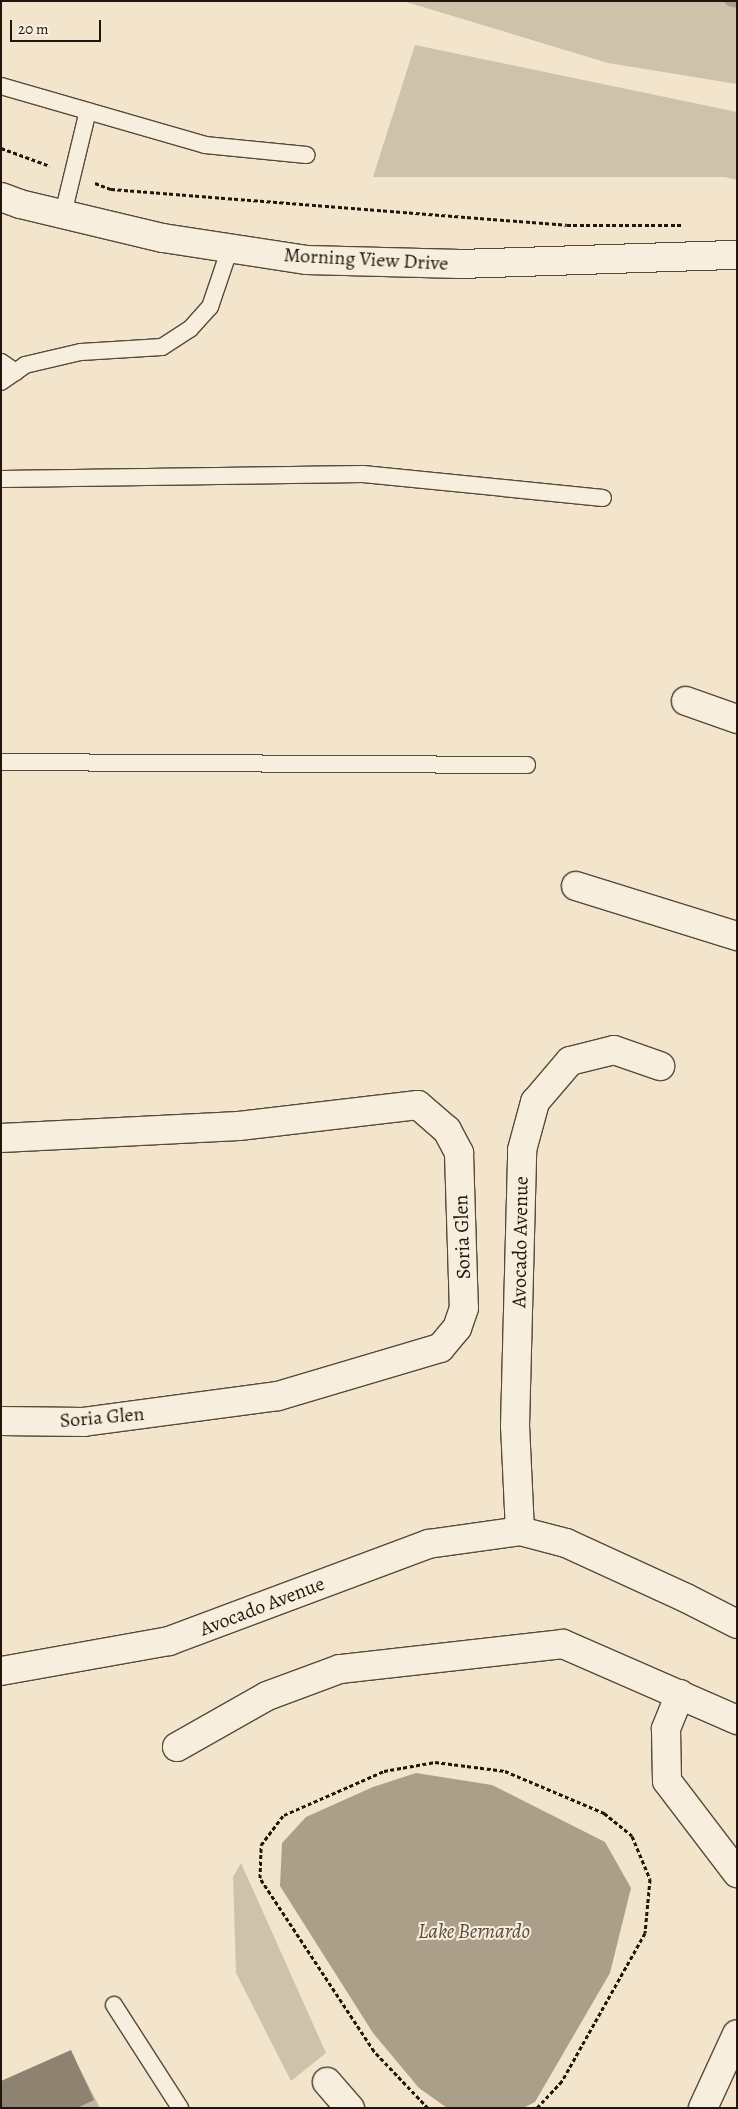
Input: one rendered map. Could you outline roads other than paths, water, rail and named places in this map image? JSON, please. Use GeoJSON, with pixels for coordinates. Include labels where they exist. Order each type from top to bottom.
{"type":"FeatureCollection","features":[{"type":"Feature","properties":{"kind":"street","name":"Morning View Drive"},"geometry":{"type":"LineString","coordinates":[[1,197],[20,204],[162,238],[307,260],[460,264],[737,255]]}},
{"type":"Feature","properties":{"kind":"street"},"geometry":{"type":"LineString","coordinates":[[686,702],[737,718]]}},
{"type":"Feature","properties":{"kind":"street"},"geometry":{"type":"LineString","coordinates":[[576,886],[737,936]]}},
{"type":"Feature","properties":{"kind":"street","name":"Avocado Avenue"},"geometry":{"type":"LineString","coordinates":[[520,1531],[515,1426],[522,1150],[535,1102],[570,1061],[614,1050],[660,1066]]}},
{"type":"Feature","properties":{"kind":"street","name":"Soria Glen"},"geometry":{"type":"LineString","coordinates":[[1,1138],[239,1126],[418,1105],[447,1130],[458,1153],[464,1308],[457,1328],[440,1348],[278,1396],[84,1422],[1,1421]]}},
{"type":"Feature","properties":{"kind":"street","name":"Avocado Avenue"},"geometry":{"type":"LineString","coordinates":[[1,1671],[169,1641],[428,1544],[520,1531],[566,1543],[686,1598],[737,1624]]}},
{"type":"Feature","properties":{"kind":"street"},"geometry":{"type":"LineString","coordinates":[[177,1747],[267,1696],[340,1669],[563,1644],[737,1720]]}},
{"type":"Feature","properties":{"kind":"street"},"geometry":{"type":"LineString","coordinates":[[680,1694],[666,1729],[667,1781],[737,1873]]}},
{"type":"Feature","properties":{"kind":"street"},"geometry":{"type":"LineString","coordinates":[[703,2108],[737,2034]]}},
{"type":"Feature","properties":{"kind":"street"},"geometry":{"type":"LineString","coordinates":[[327,2082],[350,2108]]}},
{"type":"Feature","properties":{"kind":"lane"},"geometry":{"type":"LineString","coordinates":[[1,86],[205,145],[307,155]]}},
{"type":"Feature","properties":{"kind":"lane"},"geometry":{"type":"LineString","coordinates":[[63,214],[88,111]]}},
{"type":"Feature","properties":{"kind":"lane"},"geometry":{"type":"LineString","coordinates":[[1,382],[25,365],[81,352],[162,347],[190,329],[210,307],[230,248]]}},
{"type":"Feature","properties":{"kind":"lane"},"geometry":{"type":"LineString","coordinates":[[1,362],[16,372]]}},
{"type":"Feature","properties":{"kind":"lane"},"geometry":{"type":"LineString","coordinates":[[1,479],[363,474],[604,498]]}},
{"type":"Feature","properties":{"kind":"lane"},"geometry":{"type":"LineString","coordinates":[[1,762],[527,765]]}},
{"type":"Feature","properties":{"kind":"lane"},"geometry":{"type":"LineString","coordinates":[[114,2004],[180,2108]]}},
{"type":"Feature","properties":{"kind":"water","name":"Lake Bernardo"},"geometry":{"type":"Polygon","coordinates":[[[416,1773],[492,1785],[605,1842],[631,1888],[610,1973],[535,2102],[523,2108],[447,2108],[419,2088],[373,2033],[280,1886],[282,1843],[306,1817],[373,1787],[416,1773]]]}},
{"type":"Feature","properties":{"kind":"waterway"},"geometry":{"type":"LineString","coordinates":[[729,1],[737,3]]}}]}
